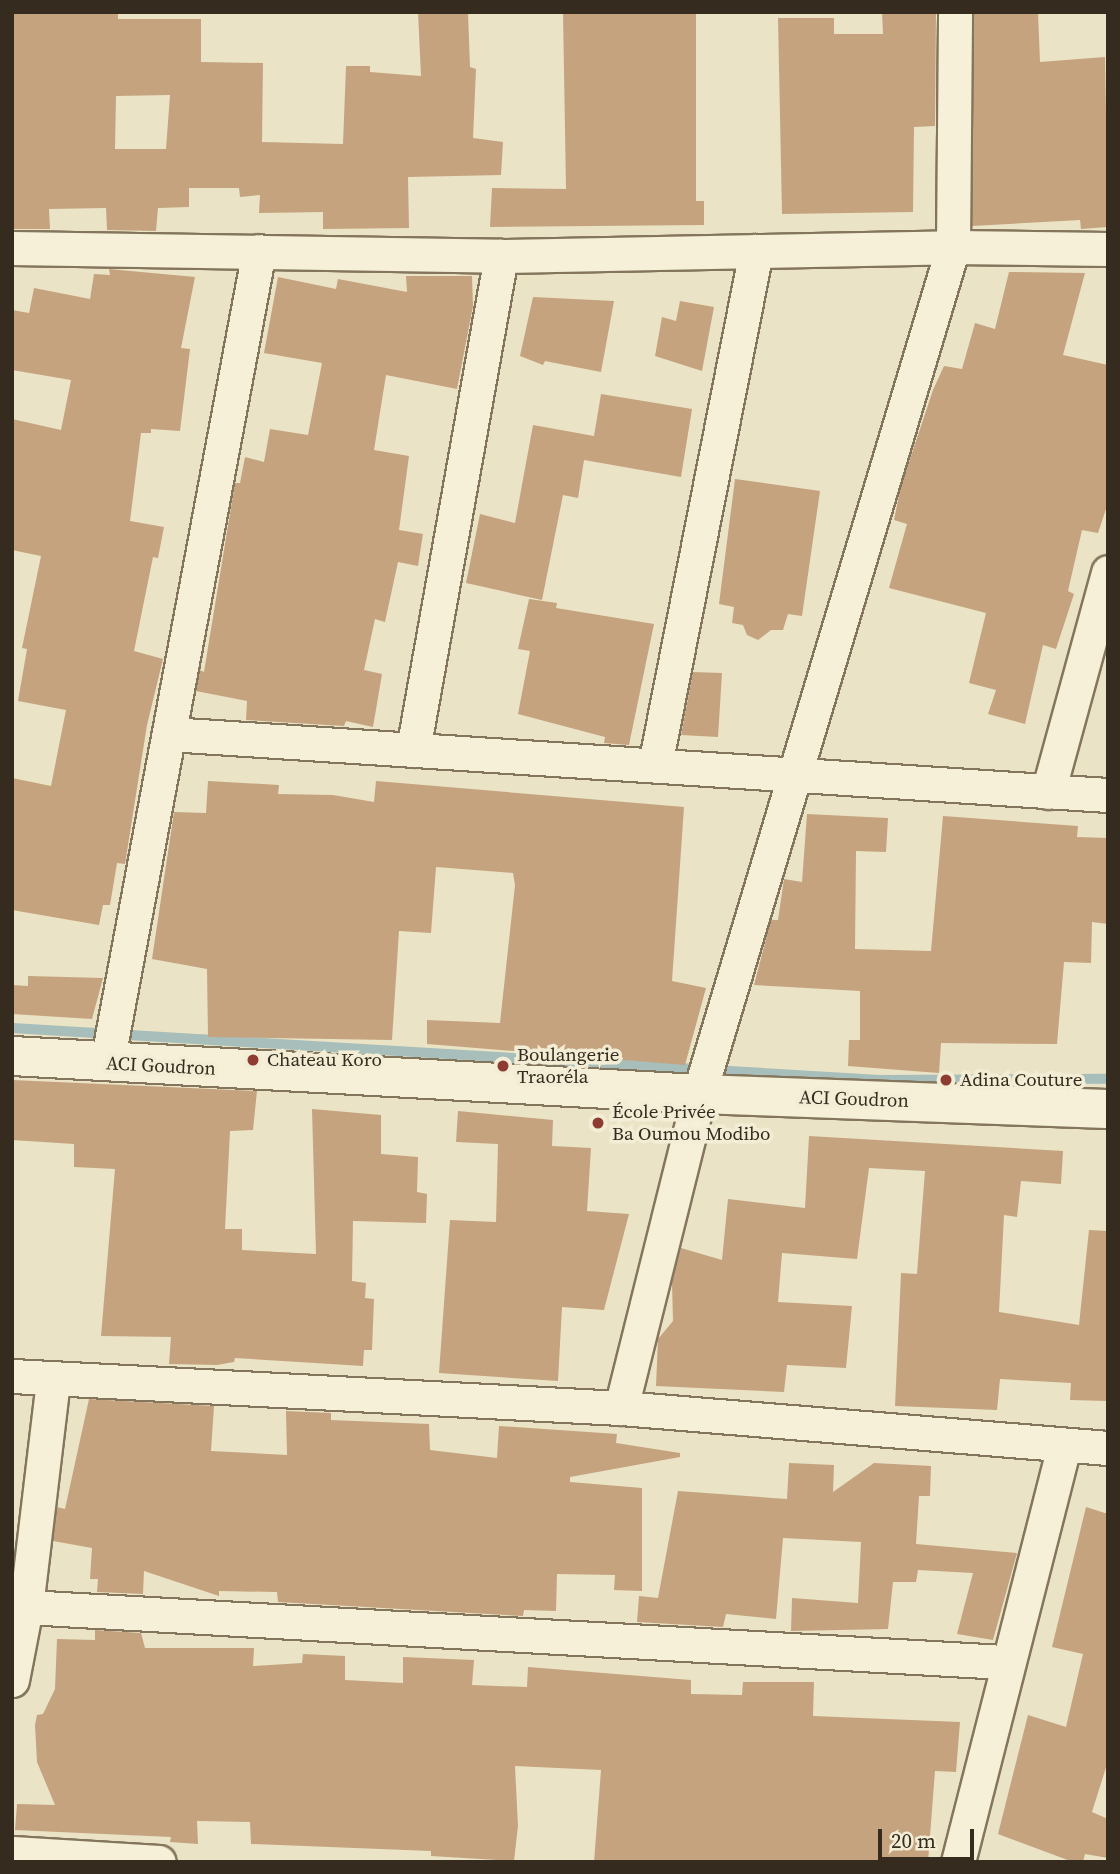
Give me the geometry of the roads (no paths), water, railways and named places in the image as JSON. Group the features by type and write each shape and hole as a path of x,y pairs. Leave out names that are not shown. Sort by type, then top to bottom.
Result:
{"street":[{"path":"621,1408 699,1094 953,247 955,12"},
{"path":"12,247 501,256 953,247 1108,249"},
{"path":"107,1063 259,251"},
{"path":"654,765 755,251"},
{"path":"413,750 501,256"},
{"path":"1048,792 1108,572"},
{"path":"169,734 1108,795"},
{"name":"ACI Goudron","path":"12,1056 699,1094 1108,1109"},
{"path":"12,1376 621,1408 1108,1448"},
{"path":"12,1680 26,1606 53,1380"},
{"path":"958,1862 1005,1662 1064,1446"},
{"path":"26,1606 1005,1662"},
{"path":"12,1853 159,1862"}],"waterway":[{"path":"12,1028 879,1080 1108,1079"}],"place":[{"name":"Chateau Koro","path":"253,1060"},
{"name":"Boulangerie Traoréla","path":"503,1066"},
{"name":"Adina Couture","path":"946,1080"},
{"name":"École Privée Ba Oumou Modibo","path":"598,1123"}]}
